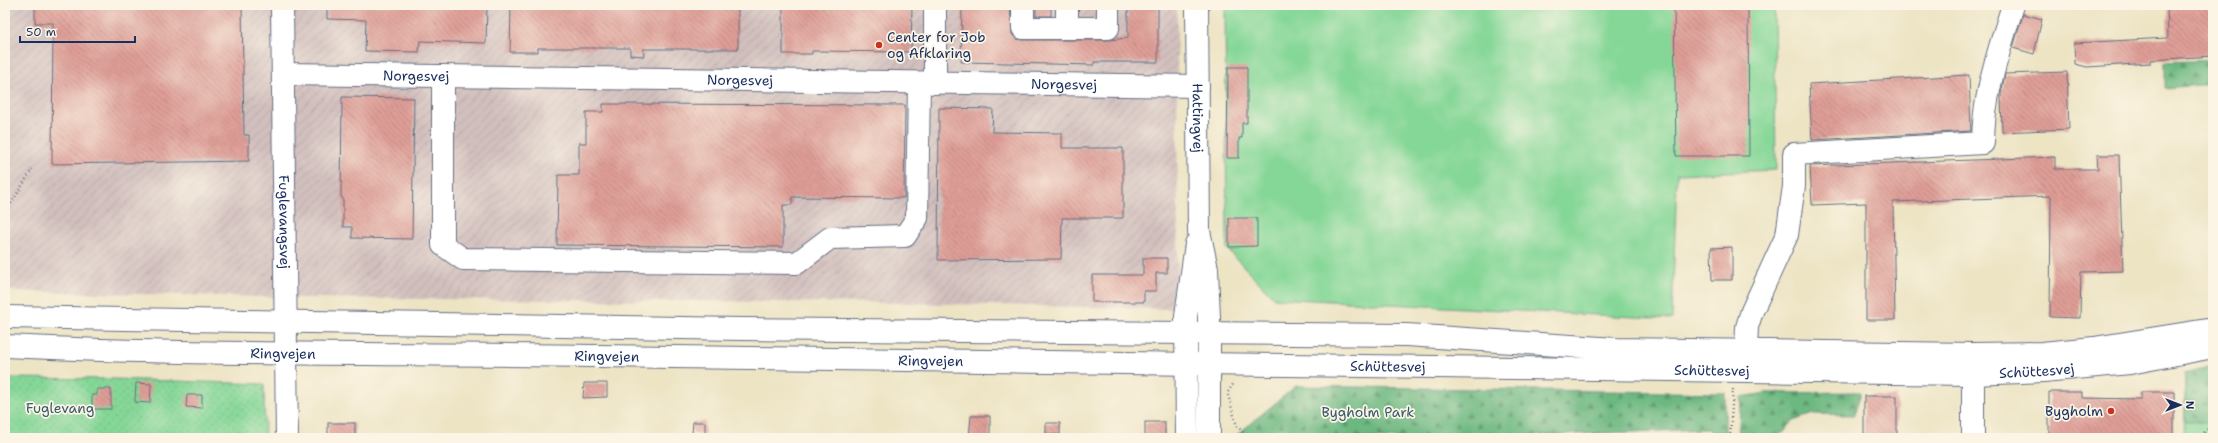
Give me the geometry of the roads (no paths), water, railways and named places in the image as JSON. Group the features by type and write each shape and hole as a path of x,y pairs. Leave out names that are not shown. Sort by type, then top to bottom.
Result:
{"main road":[{"name":"Fuglevangsvej","path":"282,5 287,438"},
{"path":"443,76 443,245 463,259 797,263 830,238 905,236 917,218 934,5"},
{"path":"1023,5 1023,28 1108,28 1108,5"},
{"path":"1067,5 1067,28"},
{"name":"Hattingvej","path":"1197,5 1199,231 1206,269 1210,333 1209,438"},
{"name":"Schüttesvej","path":"1746,351 1747,327 1752,311 1787,235 1794,186 1794,154 1983,143 1983,117 1990,81 2013,5"},
{"name":"Norgesvej","path":"283,74 1198,86"},
{"name":"Hattingvej","path":"1187,438 1185,364 1186,316 1193,260 1199,231"},
{"name":"Ringvejen","path":"5,317 741,329 1186,333"},
{"name":"Schüttesvej","path":"1186,333 1407,335 1609,349 2042,353 2136,342 2213,329"},
{"name":"Ringvejen","path":"5,346 285,354 464,354 1210,364"},
{"name":"Schüttesvej","path":"1210,364 1973,374 2043,371 2130,363 2213,347"},
{"path":"1973,374 1973,438"}],"place":[{"name":"Center for Job og Afklaring","path":"879,45"},
{"name":"Bygholm","path":"2111,411"}],"park label":[{"name":"Fuglevang","path":"60,408"},
{"name":"Bygholm Park","path":"1368,412"}]}
